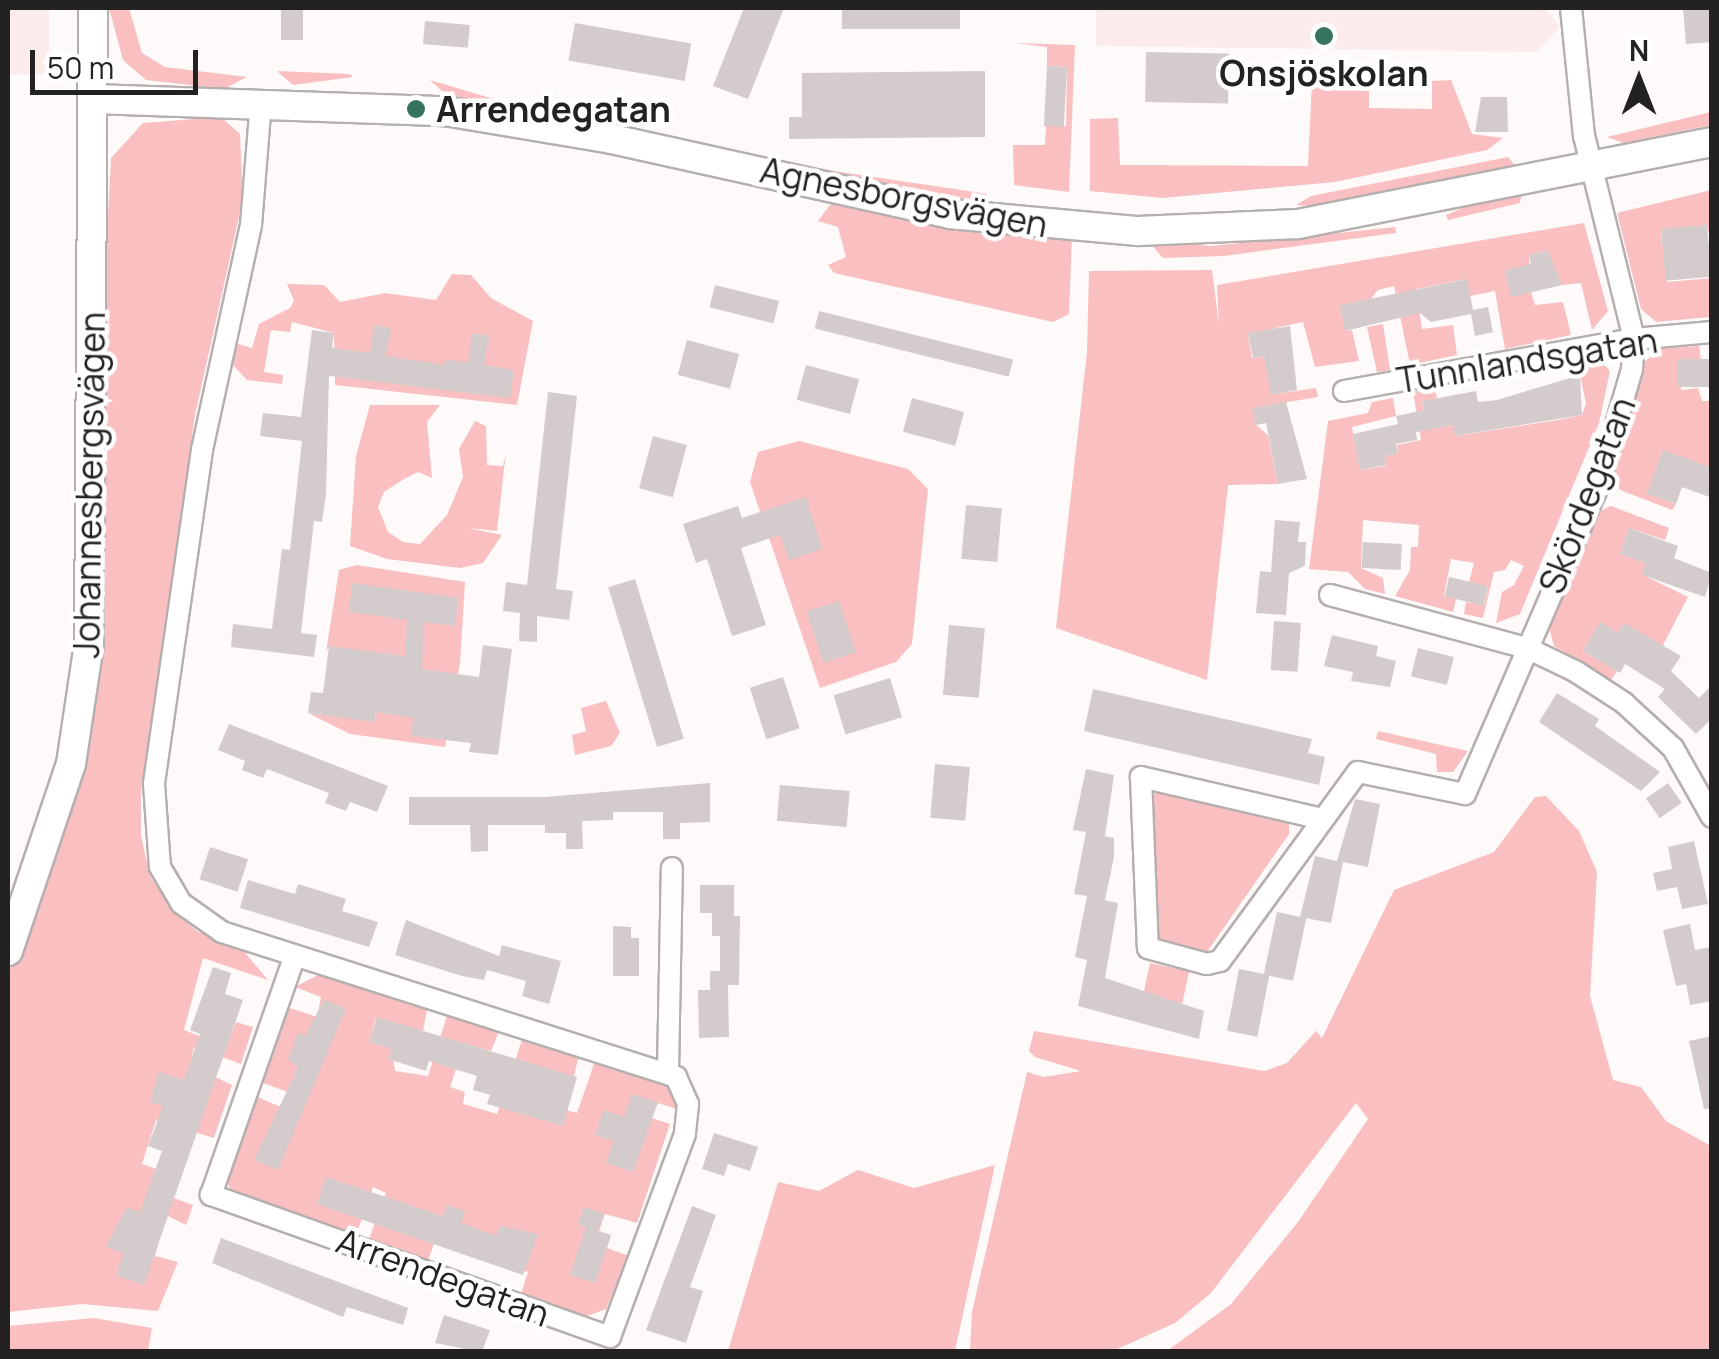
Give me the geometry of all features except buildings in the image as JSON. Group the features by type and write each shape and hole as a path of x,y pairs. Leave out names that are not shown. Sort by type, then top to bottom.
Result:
{"street":[{"name":"Johannesbergsvägen","path":"8,951 71,764 87,663 94,8"},
{"name":"Skördegatan","path":"1318,818 1358,772 1465,794 1610,452 1628,395 1634,339 1592,166 1569,10"},
{"name":"Agnesborgsvägen","path":"94,99 261,101 476,116 950,214 1082,228 1199,232 1298,224 1712,142"},
{"path":"261,101 251,225 202,450 152,820 160,867 181,903 222,932 294,958 668,1070 672,868"},
{"name":"Tunnlandsgatan","path":"1344,391 1634,339 1712,332"},
{"path":"1330,595 1526,648 1596,684 1652,726 1687,768 1712,817"},
{"path":"1141,777 1318,818 1220,961 1207,964 1148,948 1141,777"},
{"name":"Arrendegatan","path":"294,958 212,1195 610,1336 689,1118 684,1089 668,1070"}],"shaded area":[{"path":"8,8 49,8 49,74 8,74"},
{"path":"109,8 129,8 142,53 165,67 247,77 224,89 146,80 123,60"},
{"name":"Onsjöskolan","path":"1096,8 1545,8 1560,27 1536,52 1096,46"},
{"path":"1016,43 1075,45 1069,192 1014,185 1013,145 1045,145 1046,126 1066,126 1067,67 1047,66 1047,47"},
{"path":"277,71 350,74 353,77 293,85"},
{"path":"430,80 507,103 834,171 988,194 970,204 898,190 445,94"},
{"path":"1369,80 1369,108 1432,109 1432,81 1451,80 1472,134 1503,138 1487,150 1335,182 1163,198 1090,191 1090,119 1118,118 1120,165 1308,166 1312,81"},
{"path":"1711,112 1711,125 1624,143 1607,137"},
{"path":"221,117 240,134 243,199 195,415 141,792 141,835 150,876 171,909 198,932 242,949 268,980 203,958 184,1030 226,1046 236,1022 253,1027 241,1064 194,1047 190,1065 232,1085 214,1138 156,1120 142,1164 156,1169 171,1197 193,1205 186,1225 166,1215 155,1256 178,1262 158,1311 82,1304 8,1312 8,975 80,768 111,158 143,123"},
{"path":"1508,157 1517,168 1329,207 1296,205 1311,196"},
{"path":"1711,190 1711,238 1706,225 1661,231 1667,282 1711,278 1711,317 1656,322 1641,309 1617,213"},
{"path":"1522,192 1520,203 1448,220 1446,215 1491,196"},
{"path":"843,204 987,235 1072,236 1069,314 1053,322 834,273 828,265 846,257 838,227 818,221 830,205"},
{"path":"1584,223 1608,311 1592,330 1581,283 1562,285 1547,251 1529,255 1531,292 1535,305 1563,302 1571,335 1505,349 1495,291 1470,296 1466,279 1416,289 1422,329 1453,325 1457,355 1410,365 1394,286 1378,290 1345,331 1352,330 1359,361 1315,367 1303,322 1248,334 1252,358 1264,356 1275,394 1316,388 1318,397 1253,408 1256,425 1268,435 1278,484 1228,485 1207,680 1056,628 1087,352 1089,271 1212,270 1219,325 1217,285"},
{"path":"1395,227 1396,233 1224,256 1163,258 1148,241 1211,246"},
{"path":"452,274 471,275 491,298 533,321 517,405 335,385 334,333 292,322 290,332 271,330 264,372 283,375 282,384 247,380 228,360 235,343 252,348 259,324 290,308 294,301 287,284 324,285 340,302 385,293 436,300"},
{"path":"1383,324 1390,370 1377,372 1367,327"},
{"path":"1699,346 1701,360 1678,363 1681,390 1698,388 1702,401 1711,401 1711,468 1663,451 1648,494 1676,504 1672,510 1620,490 1613,474 1641,366 1657,349"},
{"path":"1599,359 1610,371 1599,423 1520,614 1496,623 1502,592 1514,585 1524,566 1511,560 1505,570 1494,572 1483,618 1464,614 1466,602 1484,605 1488,587 1469,582 1474,563 1451,559 1444,596 1456,599 1453,612 1395,596 1410,570 1411,547 1418,547 1419,525 1363,520 1361,568 1383,578 1385,594 1365,589 1348,572 1309,569 1328,421 1368,413 1372,402 1393,398 1396,416 1352,427 1360,470 1386,466 1385,456 1398,454 1397,445 1421,440 1413,391 1435,388 1437,398 1422,402 1428,429 1453,425 1456,436 1558,420 1582,415 1586,403 1577,362"},
{"path":"370,405 440,405 427,422 432,478 418,472 404,479 384,492 378,507 388,532 403,542 420,544 447,515 463,477 459,449 475,421 486,426 487,465 503,466 506,452 497,531 468,528 502,535 483,563 460,568 387,559 350,546 356,456"},
{"path":"799,441 908,469 928,489 912,644 896,662 820,688 750,482 758,452"},
{"path":"1611,506 1669,528 1665,540 1629,528 1620,554 1646,563 1643,575 1688,597 1662,647 1624,623 1618,633 1600,623 1583,651 1617,671 1611,680 1554,646 1548,624 1593,514"},
{"path":"357,565 465,582 460,663 445,747 350,734 308,713 375,721 378,701 329,646 326,652 339,570"},
{"path":"606,701 620,733 611,746 575,755 572,735 586,731 581,708"},
{"path":"1378,731 1468,751 1453,772 1437,772 1436,754 1376,739"},
{"path":"1158,791 1289,823 1289,834 1207,952 1156,941 1151,797"},
{"path":"1546,796 1579,831 1597,872 1590,996 1613,1080 1641,1087 1666,1121 1711,1146 1711,1351 1167,1351 1231,1304 1298,1222 1368,1119 1356,1103 1211,1293 1175,1323 1113,1351 970,1351 972,1312 1027,1072 1044,1077 1081,1071 1035,1057 1029,1051 1034,1031 1264,1071 1287,1063 1316,1031 1322,1038 1394,890 1494,852 1535,797"},
{"path":"1150,963 1189,971 1182,1004 1143,995"},
{"path":"318,975 427,1010 423,1031 376,1018 369,1042 392,1049 395,1071 428,1076 447,1016 499,1031 491,1051 452,1040 456,1069 450,1087 465,1092 463,1104 497,1114 523,1037 579,1055 566,1110 577,1113 595,1061 668,1082 676,1109 658,1103 652,1118 670,1124 637,1223 605,1214 599,1231 611,1235 607,1248 629,1256 606,1309 587,1316 521,1294 528,1272 464,1254 440,1226 428,1261 369,1239 386,1193 373,1187 357,1233 233,1194 224,1175 255,1096 281,1107 288,1092 260,1082 287,1007 317,1017 321,997 295,987"},
{"path":"995,1165 955,1351 728,1351 778,1182 819,1191 858,1170 914,1188"},
{"path":"94,1318 152,1328 148,1351 8,1351 8,1326"}],"place":[{"name":"Onsjöskolan","path":"1324,36"},
{"name":"Arrendegatan","path":"416,109"}]}
